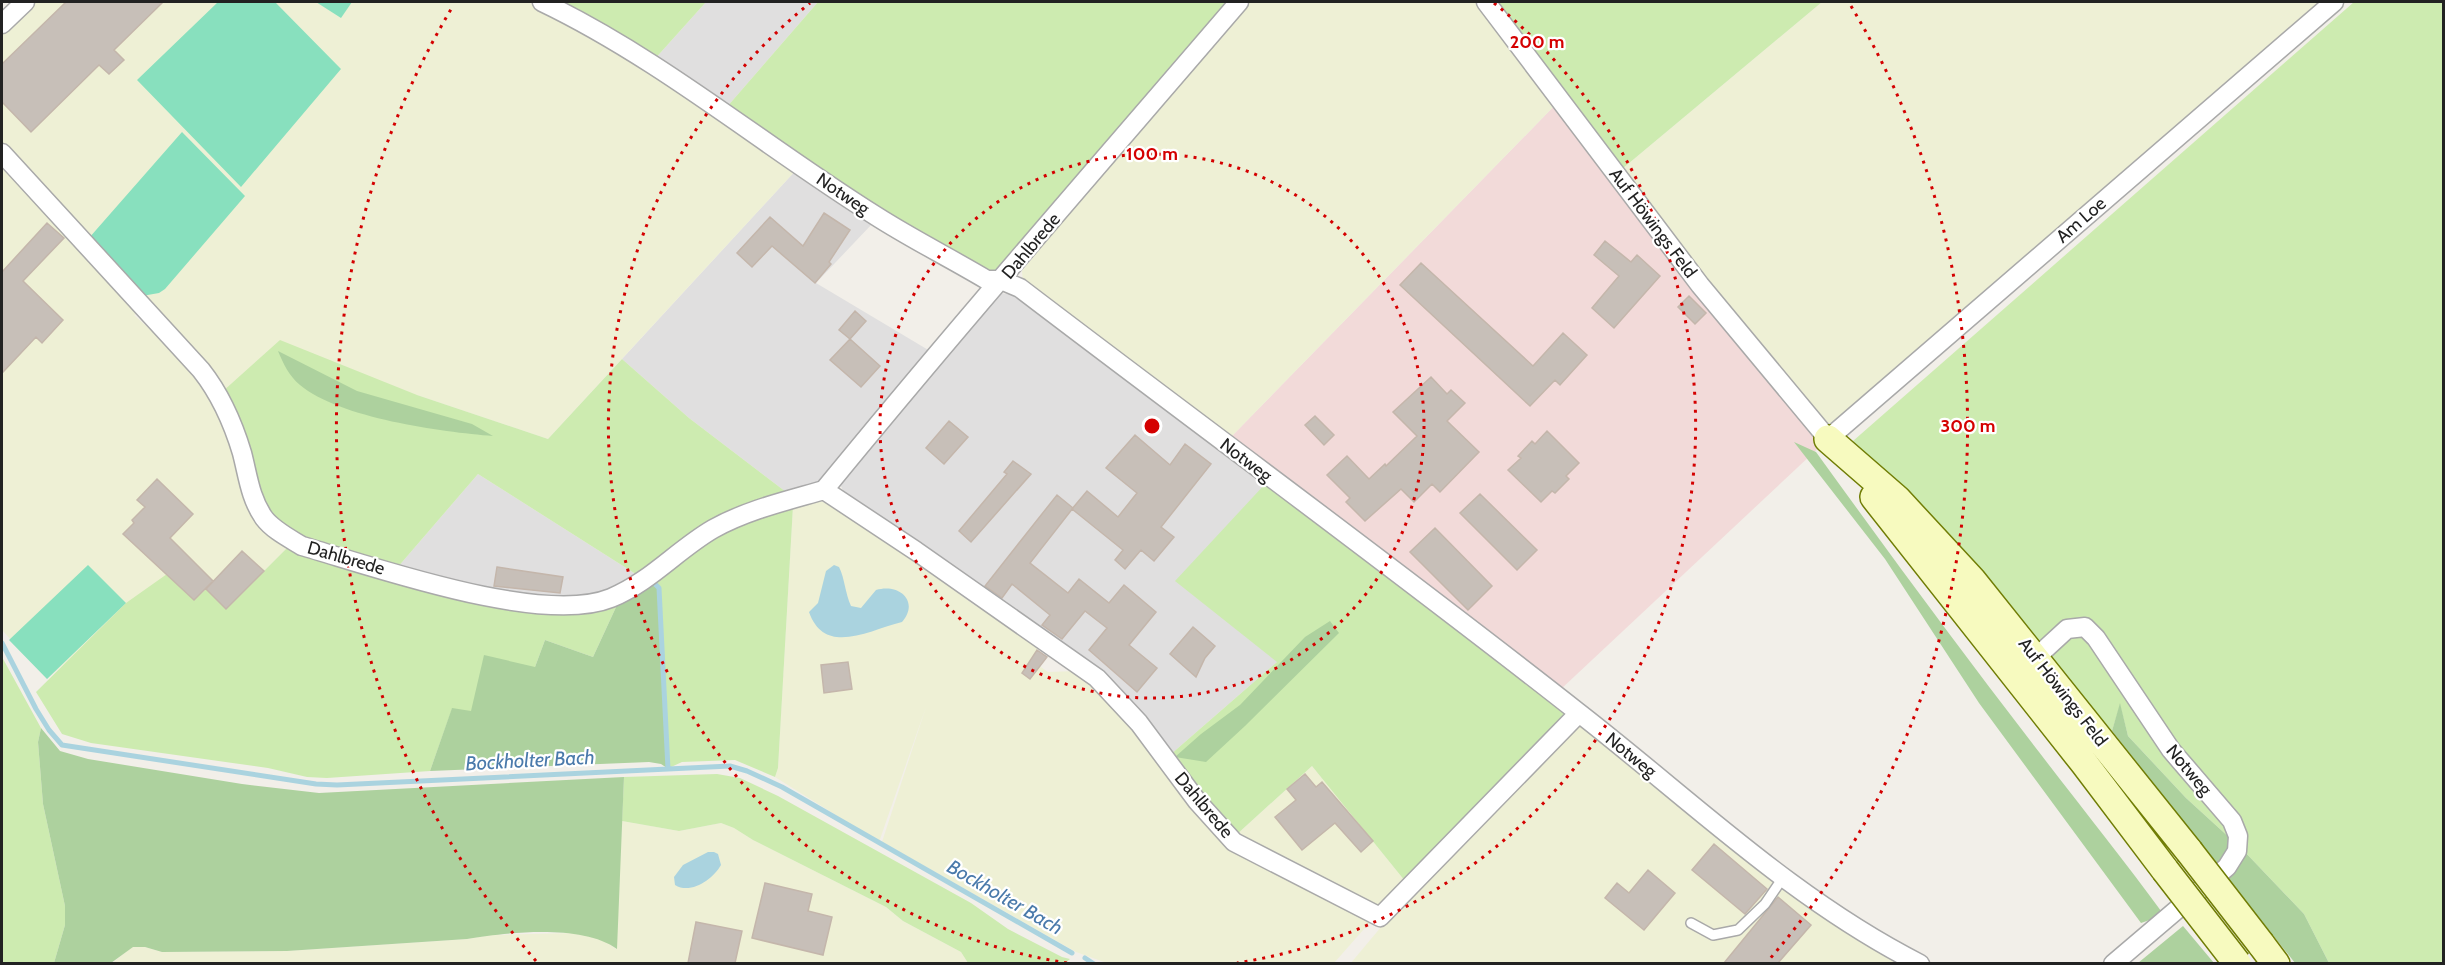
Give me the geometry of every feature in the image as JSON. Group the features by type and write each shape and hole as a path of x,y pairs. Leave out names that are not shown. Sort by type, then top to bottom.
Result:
{"main road":[{"name":"Auf Höwings Feld","path":"1828,439 1898,499 1972,580 2189,851 2268,954"},
{"name":"Auf Höwings Feld","path":"1828,439 2237,963"}],"street":[{"path":"2,24 26,2"},
{"name":"Notweg","path":"542,2 572,16 644,60 876,216 987,280 1001,280 1020,288 1580,713 1782,879 1857,929 1920,963"},
{"name":"Dahlbrede","path":"2,153 201,370 217,391 241,452 256,503 266,520 284,536 302,546 480,595 552,606 570,606 609,599 635,587 711,530 736,518 824,490 935,354 1239,2"},
{"name":"Auf Höwings Feld","path":"1486,2 1700,285 1828,439"},
{"name":"Am Loe","path":"1828,439 2334,2"},
{"name":"Dahlbrede","path":"824,490 916,551 1096,678 1139,723 1197,801 1234,842 1380,917 1580,713"},
{"name":"Notweg","path":"2015,676 2067,629 2085,627 2096,638 2171,750 2232,821 2238,836 2237,850 2227,867 2113,963"}],"lane":[{"path":"1691,923 1713,935 1738,930 1765,904 1782,879"}],"shaded area":[{"path":"706,2 818,2 726,108 653,61"},
{"path":"1560,100 1828,439 1560,690 1231,437"},
{"path":"797,169 872,224 816,283 935,354 819,487 790,495 689,418 622,359"},
{"path":"1001,293 1025,297 1266,483 1277,662 1170,755 1143,719 844,493 841,486 844,473 993,297"},
{"path":"478,474 642,578 609,593 570,601 496,594 397,568"}],"green space":[{"path":"33,2 528,2 665,79 797,169 548,439 417,395 222,392 151,308 134,315 184,360 209,387 290,545 226,609 194,600 166,575 47,679 2,630 2,32"},
{"path":"218,2 275,2 341,69 241,187 137,80"},
{"path":"316,2 352,2 341,18"},
{"path":"553,2 706,2 653,61"},
{"path":"818,2 1238,2 1001,276 986,276 726,108"},
{"path":"1243,2 1486,2 1560,100 1231,437 1023,282 1022,271"},
{"path":"1486,2 1822,2 1616,174"},
{"path":"1822,2 2334,2 1828,439 1616,174"},
{"path":"2354,2 2443,2 2443,963 2329,963 2304,914 2243,850 2186,798 2128,736 2120,705 2112,731 2018,619 1853,441"},
{"path":"182,132 245,196 165,289 159,293 142,296 89,238"},
{"path":"280,340 417,395 548,439 622,359 689,418 790,495 642,578 478,474 397,568 315,547 269,514 222,392"},
{"path":"278,351 357,391 472,424 493,436 420,427 365,415 339,406 317,397 300,385 284,365"},
{"path":"1794,442 1816,452 1954,641 2164,915 2141,923 1979,703 1885,559"},
{"path":"1266,483 1564,709 1566,714 1405,881 1312,766 1235,836 1170,755 1277,662 1175,581"},
{"path":"820,501 841,508 973,604 1040,645 1031,660 1048,672 1077,671 1097,687 1166,768 1214,834 1240,854 1372,920 1334,963 1107,963 1076,952 882,842 926,707 879,842 775,777 778,768 793,506"},
{"path":"793,506 778,768 775,777 735,760 682,762 669,768 660,588 655,582 654,584 649,582 731,528"},
{"path":"290,545 552,612 617,605 593,657 545,640 535,667 471,712 452,709 430,771 327,778 307,777 268,768 91,743 62,734 36,692 126,603 167,574 194,600 206,589 226,609"},
{"path":"88,565 126,603 47,679 9,640"},
{"path":"649,582 658,587 667,768 661,764 649,762 430,771 452,708 471,711 484,655 535,667 545,640 593,657 617,605"},
{"path":"1330,621 1339,633 1206,762 1175,757 1240,705 1305,637"},
{"path":"2,657 41,728 38,742 43,804 65,906 65,925 54,963 2,963"},
{"path":"2120,703 2128,736 2186,798 2243,850 2304,914 2329,963 2295,963 2112,731"},
{"path":"1583,725 1906,964 1350,964 1408,895 1574,727"},
{"path":"41,728 60,751 88,759 242,784 319,793 624,777 617,949 585,936 524,932 467,939 287,951 162,952 145,947 133,947 111,963 54,963 65,925 65,906 43,804 38,742"},
{"path":"1312,766 1405,881 1377,907 1235,836"},
{"path":"717,774 740,778 778,796 971,903 1008,929 1070,959 1064,964 968,963 961,952 903,921 886,907 753,840 734,828 721,823 679,831 622,821 624,777"},
{"path":"622,821 679,831 721,823 734,828 753,840 886,907 903,921 961,952 968,963 111,964 132,947 145,947 162,952 287,951 467,939 491,935 575,933 604,940 616,949"},
{"path":"2183,926 2214,963 2138,963"}],"water":[{"path":"834,565 839,567 851,606 861,608 876,590 892,589 904,595 909,607 902,622 849,637 826,634 816,626 809,612 818,603 826,571"},
{"path":"708,852 718,854 721,865 713,875 694,887 681,888 675,885 674,877 683,865"}],"building":[{"path":"66,2 163,2 114,50 124,60 109,74 99,65 31,132 2,102 2,64"},
{"path":"824,213 850,230 829,262 831,264 815,283 772,246 752,267 737,253 770,217 803,246"},
{"path":"47,223 64,238 23,281 63,320 42,343 36,337 2,373 2,272"},
{"path":"1605,241 1631,262 1637,255 1660,276 1614,328 1592,308 1619,276 1594,255"},
{"path":"1421,263 1533,366 1563,333 1587,355 1560,385 1555,380 1530,406 1400,285"},
{"path":"1689,296 1706,313 1695,324 1678,307"},
{"path":"855,311 866,321 850,339 839,330"},
{"path":"850,339 880,366 861,387 830,360"},
{"path":"1431,377 1447,394 1451,390 1465,403 1447,421 1479,452 1440,492 1432,484 1414,502 1401,489 1365,521 1346,502 1350,498 1327,475 1347,456 1369,479 1385,464 1386,466 1417,436 1393,412"},
{"path":"1315,416 1334,435 1324,445 1305,425"},
{"path":"949,421 968,437 944,464 926,448"},
{"path":"1547,431 1579,463 1566,476 1569,479 1555,493 1552,491 1541,502 1508,470 1521,458 1518,456 1532,441 1535,444"},
{"path":"1135,435 1170,465 1185,444 1211,464 1161,527 1174,537 1154,561 1141,550 1125,569 1115,560 1123,550 1072,509 1087,491 1118,517 1137,493 1106,468"},
{"path":"1013,461 1031,474 971,542 959,531 1007,474 1004,472"},
{"path":"157,479 193,514 170,538 213,581 194,600 123,534 134,523 132,520 145,507 137,500"},
{"path":"1480,494 1537,550 1517,570 1460,513"},
{"path":"1057,495 1073,508 1030,563 1068,593 1079,579 1109,603 1124,585 1156,612 1129,645 1157,668 1137,692 1089,650 1107,628 1085,611 1062,639 1042,625 1050,615 1012,584 1002,598 985,586"},
{"path":"1435,528 1492,586 1468,610 1410,552"},
{"path":"242,551 264,571 226,609 206,589"},
{"path":"497,567 563,577 560,593 494,586"},
{"path":"1193,627 1215,646 1205,658 1196,677 1170,654"},
{"path":"1037,650 1047,657 1030,679 1022,673"},
{"path":"848,662 852,689 824,693 821,665"},
{"path":"1305,774 1316,787 1322,782 1373,841 1361,852 1335,823 1302,850 1275,817 1296,800 1287,789"},
{"path":"1714,844 1767,889 1745,914 1692,870"},
{"path":"1648,870 1675,893 1644,930 1605,898 1617,883 1629,893"},
{"path":"765,883 812,894 808,911 832,917 823,955 752,938"},
{"path":"1778,897 1811,925 1778,963 1724,963"},
{"path":"696,922 742,931 735,963 688,963"}],"waterway":[{"path":"655,584 659,588 668,769"},
{"name":"Bockholter Bach","path":"2,643 36,709 62,745 316,784 337,785 730,766 782,787 1072,953"},
{"name":"Bockholter Bach","path":"1085,958 1094,964"}]}
